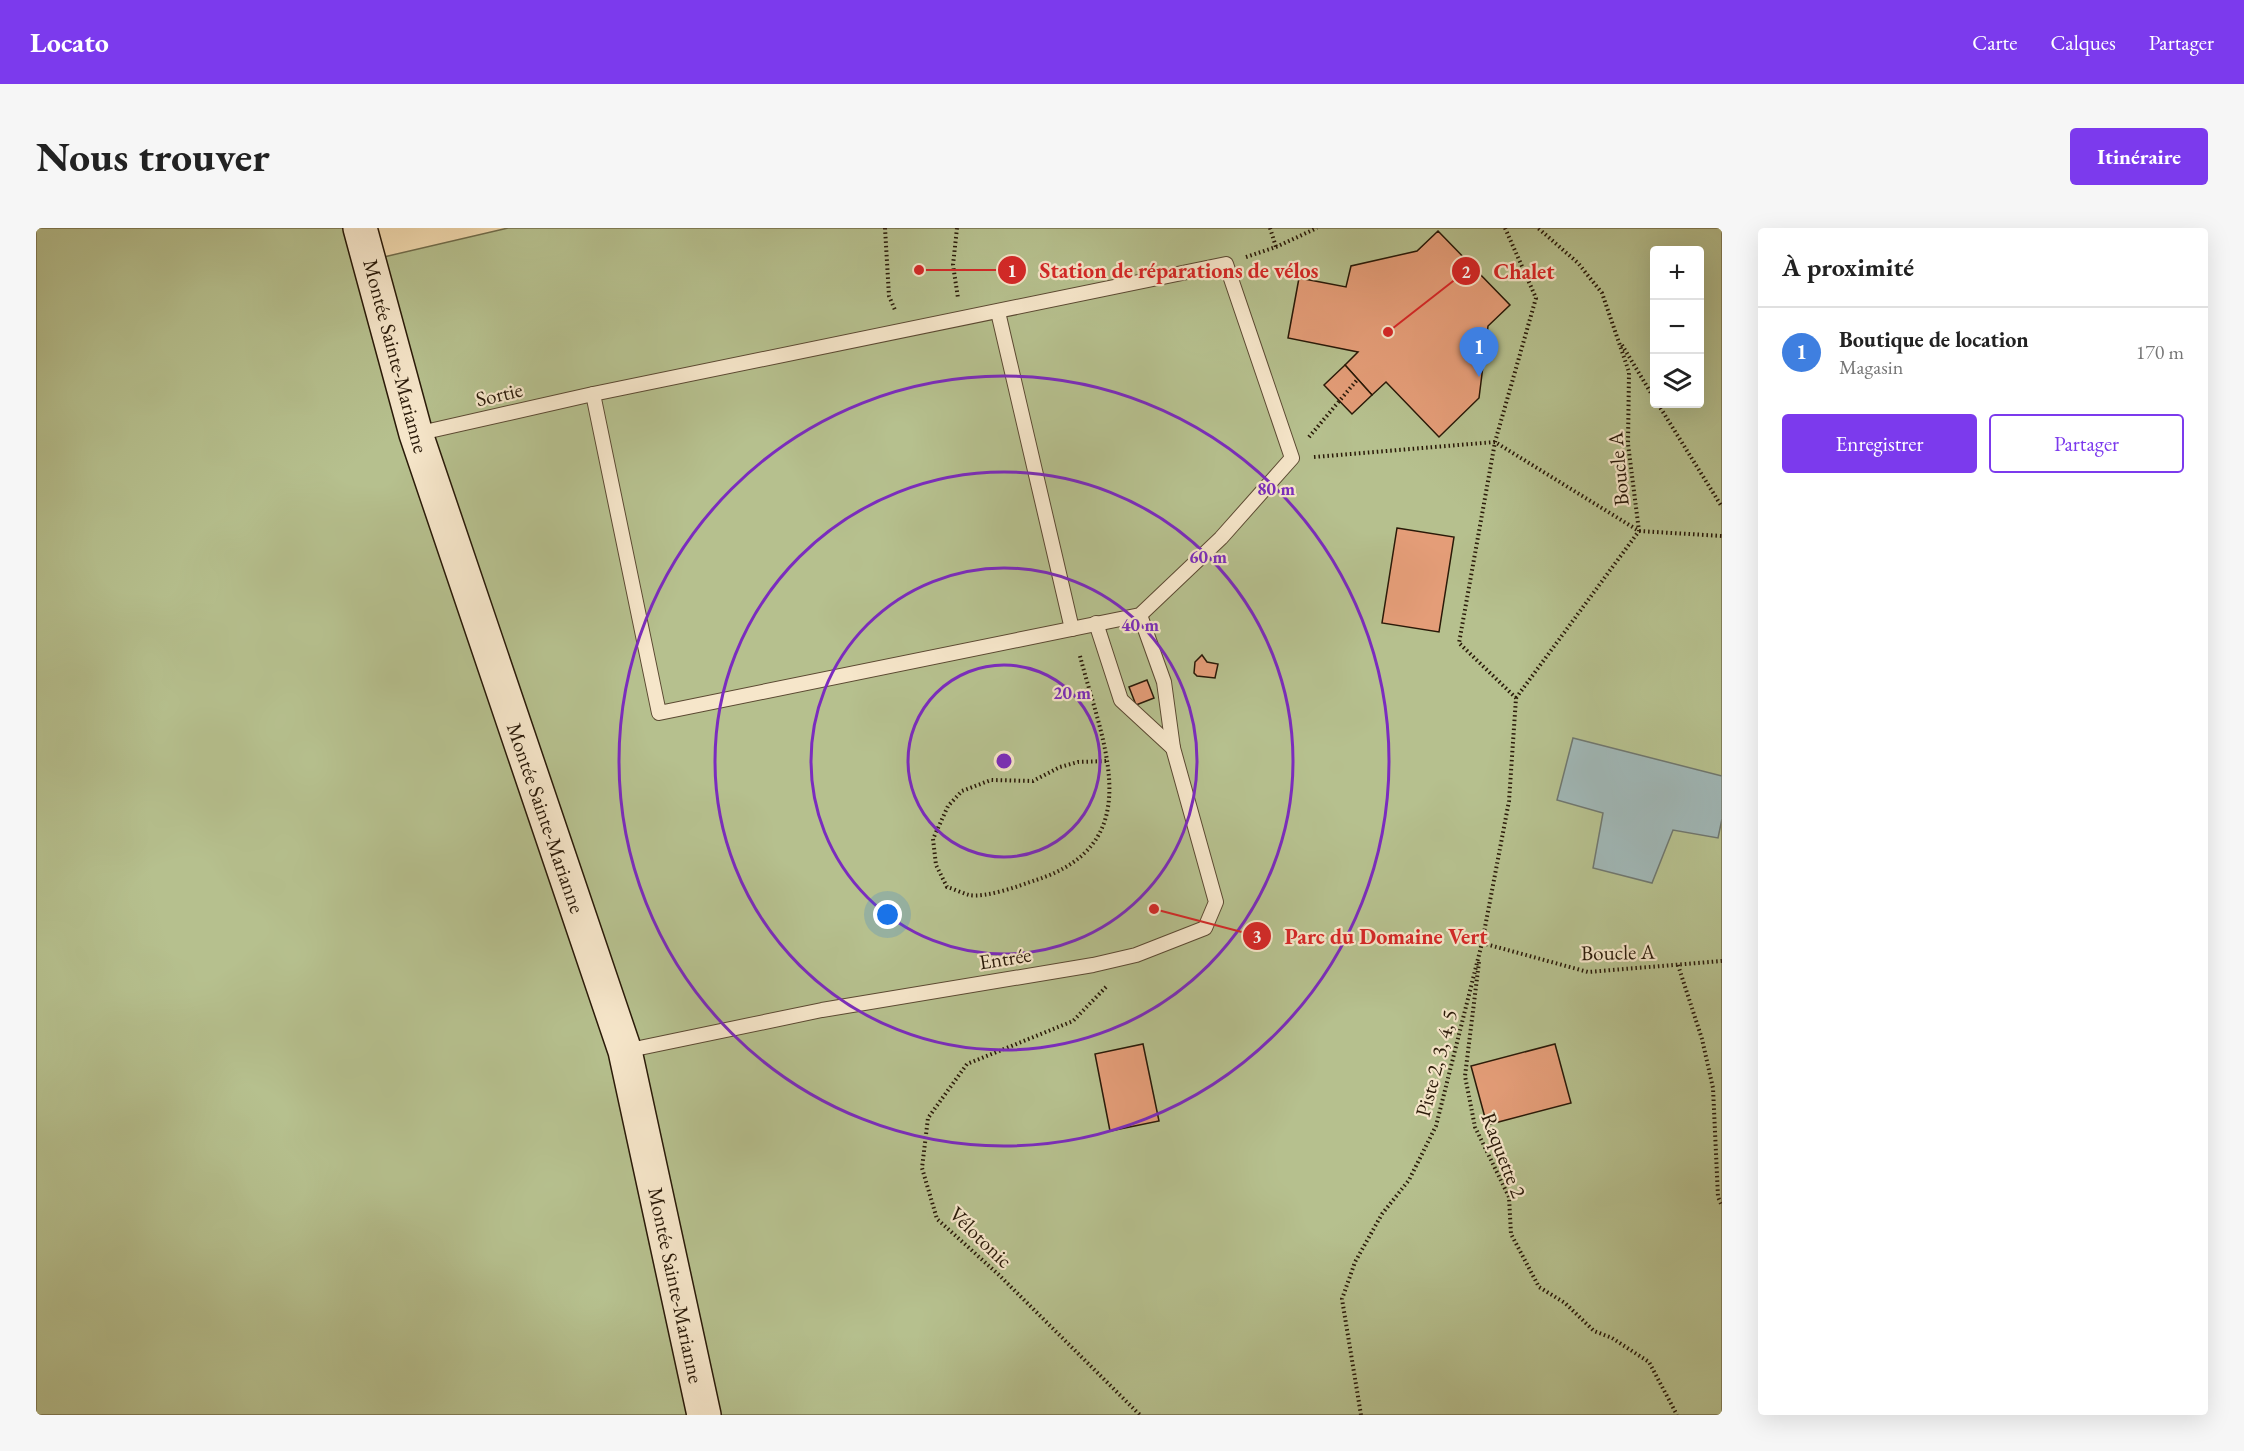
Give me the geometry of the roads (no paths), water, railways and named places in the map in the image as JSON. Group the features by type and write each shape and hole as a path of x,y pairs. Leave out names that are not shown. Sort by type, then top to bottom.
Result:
{"street":[{"name":"Montée Sainte-Marianne","path":"360,228 416,434 625,1051 704,1415"}],"lane":[{"name":"Sortie","path":"416,434 593,394 1226,264 1292,459 1221,537 1140,615"},
{"path":"998,312 1072,629"},
{"path":"593,394 659,713 1140,615"},
{"name":"Entrée","path":"625,1051 822,1010 1081,967 1136,955 1205,928 1216,902 1173,748 1164,682 1140,615"},
{"path":"1096,623 1121,700 1173,748"}],"water":[{"path":"1573,738 1722,776 1722,819 1718,838 1673,830 1652,883 1593,868 1603,813 1557,800"}],"place":[{"name":"Station de réparations de vélos","path":"919,270"},
{"name":"Chalet","path":"1388,332"},
{"name":"Boutique de location","path":"1479,377"},
{"name":"Parc du Domaine Vert","path":"1154,909"}]}
